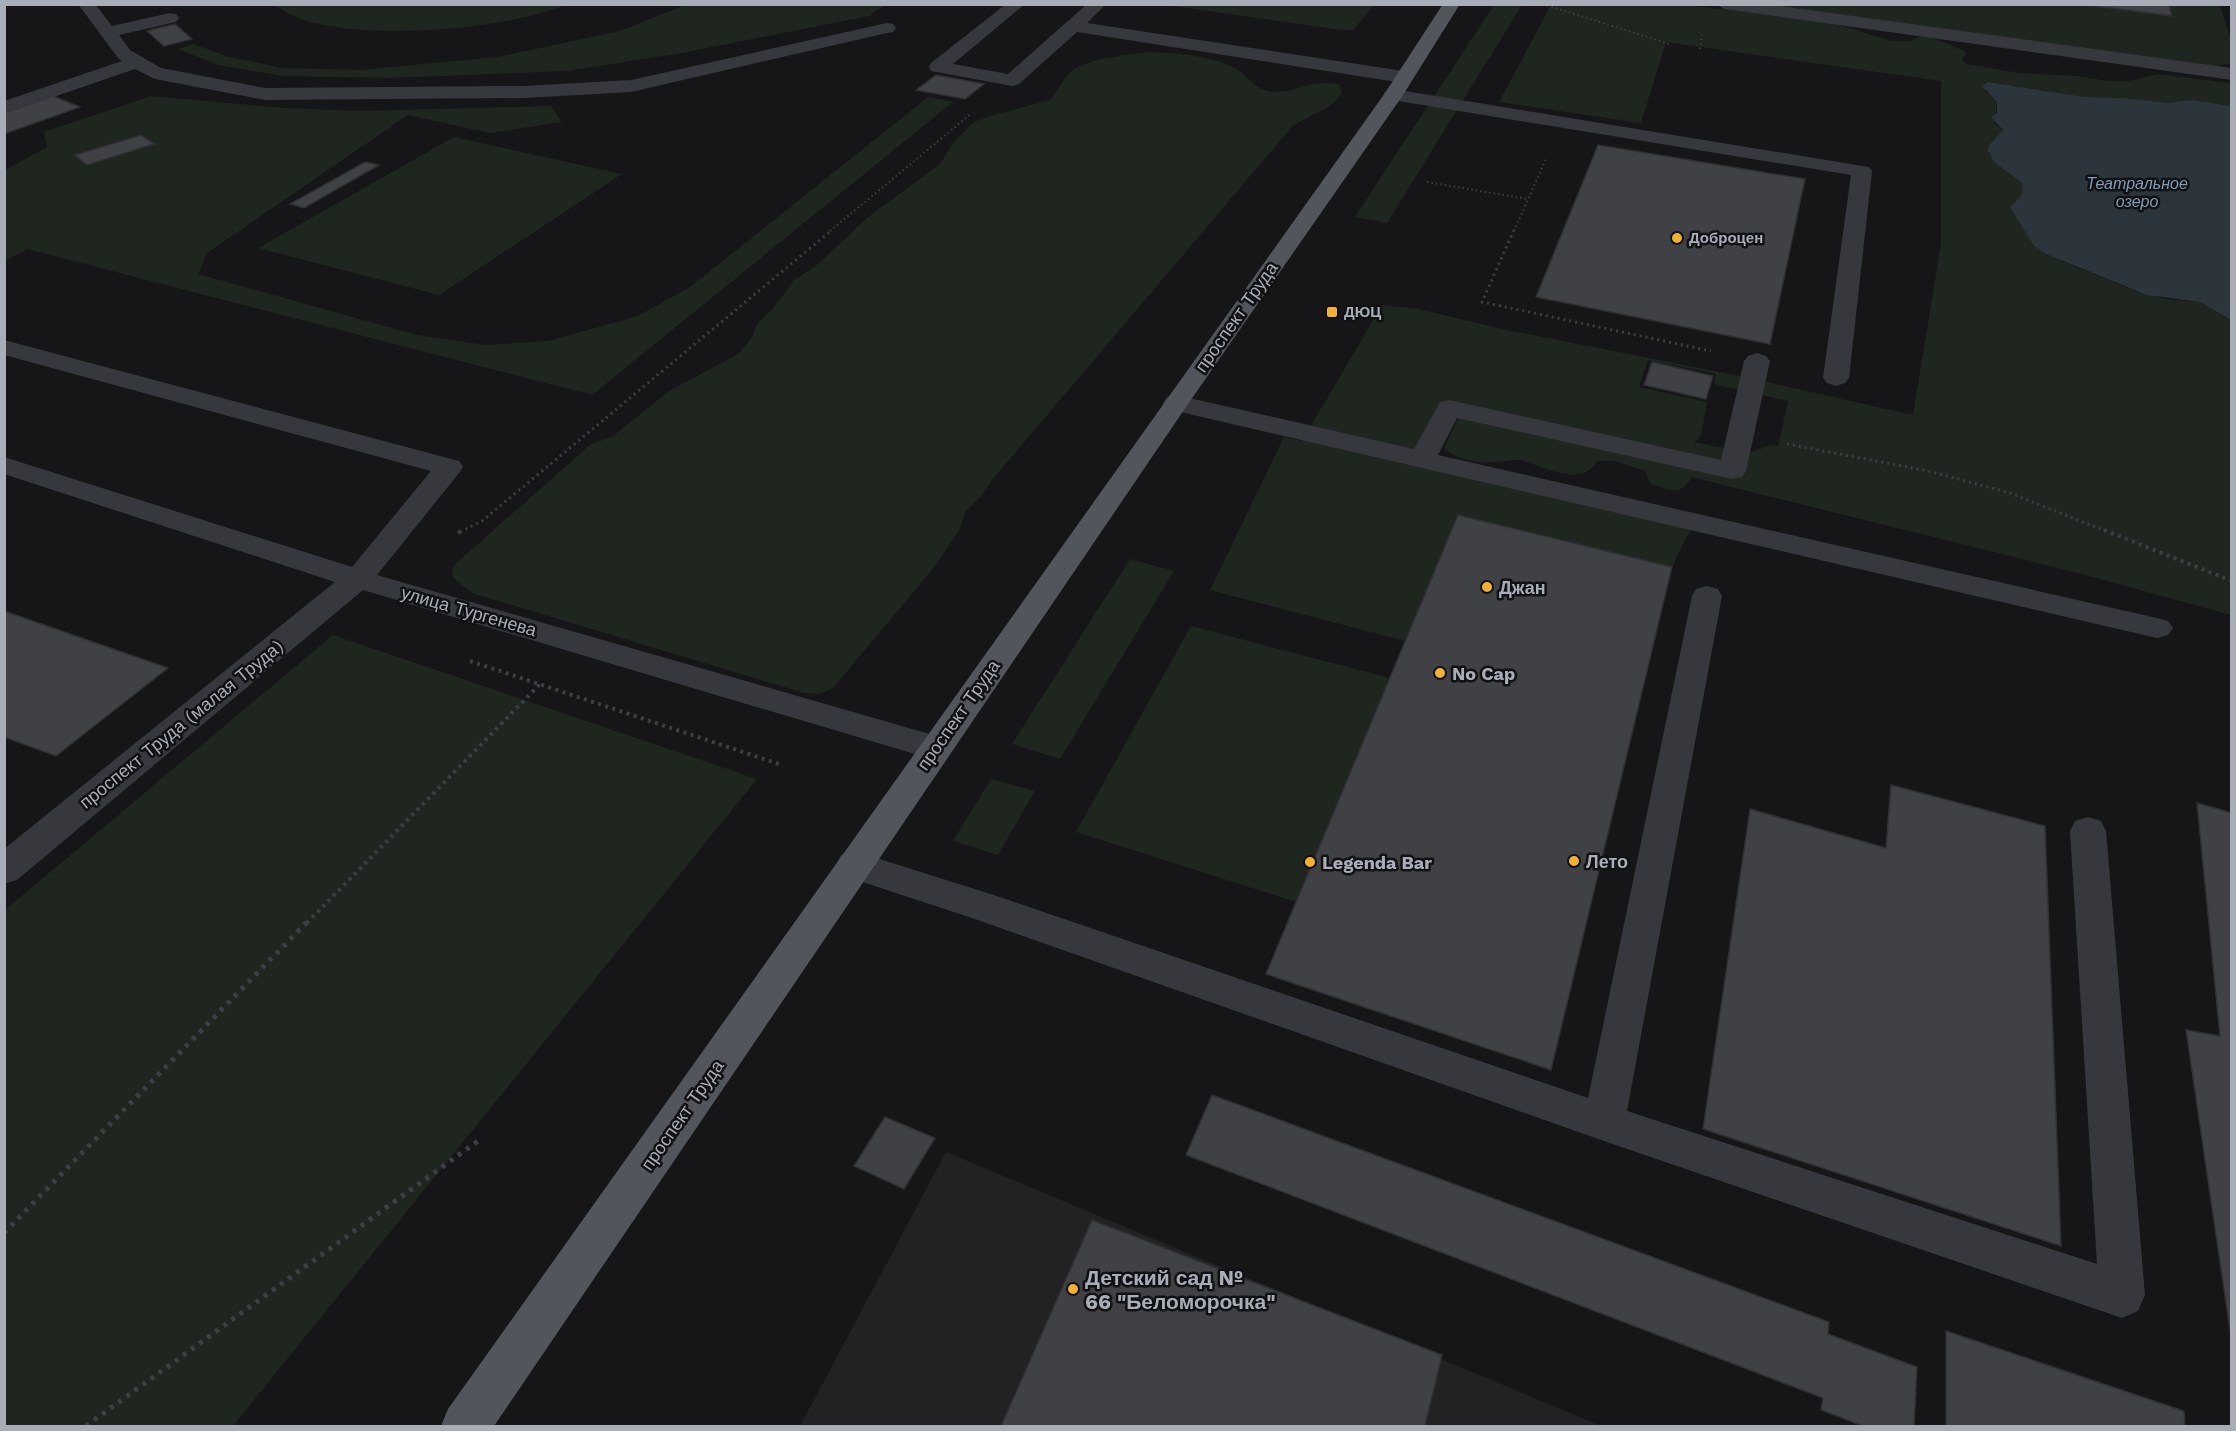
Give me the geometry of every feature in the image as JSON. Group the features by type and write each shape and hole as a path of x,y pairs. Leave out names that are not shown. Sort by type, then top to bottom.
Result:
{"main road":[{"name":"проспект Труда","path":"465,1426 1398,86 1452,4"}],"street":[{"path":"86,4 124,54 155,73 265,94 525,92 631,86 887,28"},
{"path":"1017,4 938,66 1012,80 1098,4"},
{"path":"1724,4 2232,74"},
{"path":"108,32 170,18"},
{"path":"1075,26 1398,86 1562,123 1862,171 1836,378"},
{"path":"4,108 137,62"},
{"name":"проспект Труда (малая Труда)","path":"4,347 449,467 358,579 4,870"},
{"path":"1422,460 1449,408 1732,471 1757,361"},
{"path":"1176,403 2157,628"},
{"name":"улица Тургенева","path":"4,465 358,579 935,748"},
{"path":"1604,1122 1707,596"},
{"path":"854,865 987,908 1604,1122 2122,1295 2088,831"}],"path":[{"path":"1543,4 1672,45"},
{"path":"452,536 482,522 1012,80"},
{"path":"1562,123 1482,302 1757,361"},
{"path":"1427,182 1528,199"},
{"path":"1740,434 1928,471 2010,493 2232,581"},
{"path":"461,658 779,764"},
{"path":"4,1233 540,684"},
{"path":"86,1426 482,1138"}],"shaded area":[{"path":"1677,4 1830,22 1891,41 1911,41 1921,36 1931,37 1964,51 1966,54 1962,60 1967,64 2019,73 2077,76 2108,81 2128,81 2158,74 2231,83 2231,106 2192,101 2168,103 2126,98 2085,97 1991,82 1985,91 1997,102 1995,124 2003,130 1990,144 1994,162 2022,183 2024,190 2021,196 2062,261 2128,288 2165,299 2200,302 2231,320 2231,615 2078,573 1692,477 1683,488 1669,490 1650,483 1645,471 1614,461 1598,461 1588,471 1572,475 1554,472 1520,460 1476,462 1456,456 1444,448 1460,415 1444,407 1422,463 1693,524 1672,567 1458,515 1405,641 1210,590 1284,437 1302,441 1382,305 1418,309 1507,330 1745,377 1913,415 1941,243 1941,81 1666,42 1641,123 1499,102 1551,5","holes":["1648,360 1716,374 1714,384 1788,401 1778,446 1772,445 1748,453 1694,442 1701,436 1707,402 1639,387"]},
{"path":"2080,4 2171,16 2169,5 2220,5 2231,41 2231,63 2216,66 1762,5"},
{"path":"274,5 566,5 506,21 432,30 394,31 358,30 326,25 298,18"},
{"path":"685,5 885,5 869,16 682,53 567,71 390,78 283,76 218,65 178,49 193,44 226,56 282,68 361,70 497,57 620,31"},
{"path":"1165,5 1374,5 1353,30 1342,30"},
{"path":"1494,5 1522,5 1387,223 1355,217"},
{"path":"1148,52 1181,54 1215,60 1235,68 1256,86 1272,92 1325,83 1339,84 1342,92 1332,104 1291,128 965,512 960,529 936,565 834,687 820,694 804,693 472,593 452,577 453,566 591,444 612,437 669,391 738,354 751,339 757,324 772,310 794,280 816,266 868,217 940,164 954,142 973,123 989,116 1050,100 1066,76 1081,66 1109,58"},
{"path":"151,96 283,108 360,111 551,106 562,122 490,133 408,115 207,253 198,274 417,335 485,345 548,341 638,316 690,287 928,97 953,102 592,395 27,249 5,261 5,170 47,147 44,132"},
{"path":"454,137 622,174 439,295 258,248"},
{"path":"1130,559 1174,571 1060,759 1012,744"},
{"path":"1191,626 1390,678 1296,902 1076,832"},
{"path":"333,635 757,779 233,1426 5,1426 5,910"},
{"path":"991,779 1035,791 998,855 953,841"},
{"name":"Детский сад № 66 \"Беломорочка\"","path":"946,1152 1601,1426 800,1426"}],"water":[{"name":"Театральное озеро","path":"1988,82 2085,97 2126,98 2168,103 2192,100 2231,106 2231,320 2200,302 2147,295 2046,254 2034,246 2010,207 2022,194 2022,183 1994,162 1988,150 1990,144 2003,130 1991,117 1997,113 1997,102 1982,86"}],"building":[{"path":"2080,4 2169,4 2172,16"},
{"path":"175,24 192,39 164,46 147,31"},
{"path":"936,75 984,84 965,99 916,90"},
{"path":"53,96 80,107 4,134 4,113"},
{"path":"141,135 154,144 87,165 75,155"},
{"name":"Доброцен","path":"1598,145 1805,179 1770,344 1536,297"},
{"path":"365,162 379,165 304,208 290,204"},
{"path":"1652,362 1713,376 1706,399 1644,385"},
{"path":"1458,515 1672,567 1551,1070 1266,974"},
{"path":"4,611 168,668 56,756 4,737"},
{"path":"1891,785 2045,826 2061,1246 1703,1129 1750,809 1886,848"},
{"path":"2197,803 2232,813 2232,1344 2186,1030 2220,1036"},
{"path":"1212,1095 1829,1322 1828,1334 1917,1367 1914,1426 1863,1426 1821,1410 1823,1398 1186,1155"},
{"path":"885,1117 935,1138 904,1189 854,1166"},
{"path":"1092,1220 1442,1355 1425,1426 1001,1426"},
{"path":"1946,1331 2184,1411 2185,1426 1946,1426"}],"place":[{"name":"Доброцен","path":"1677,238"},
{"name":"ДЮЦ","path":"1332,312"},
{"name":"Джан","path":"1487,587"},
{"name":"No Cap","path":"1440,673"},
{"name":"Лето","path":"1574,861"},
{"name":"Legenda Bar","path":"1310,862"},
{"name":"Детский сад № 66 \"Беломорочка\"","path":"1073,1289"}]}
